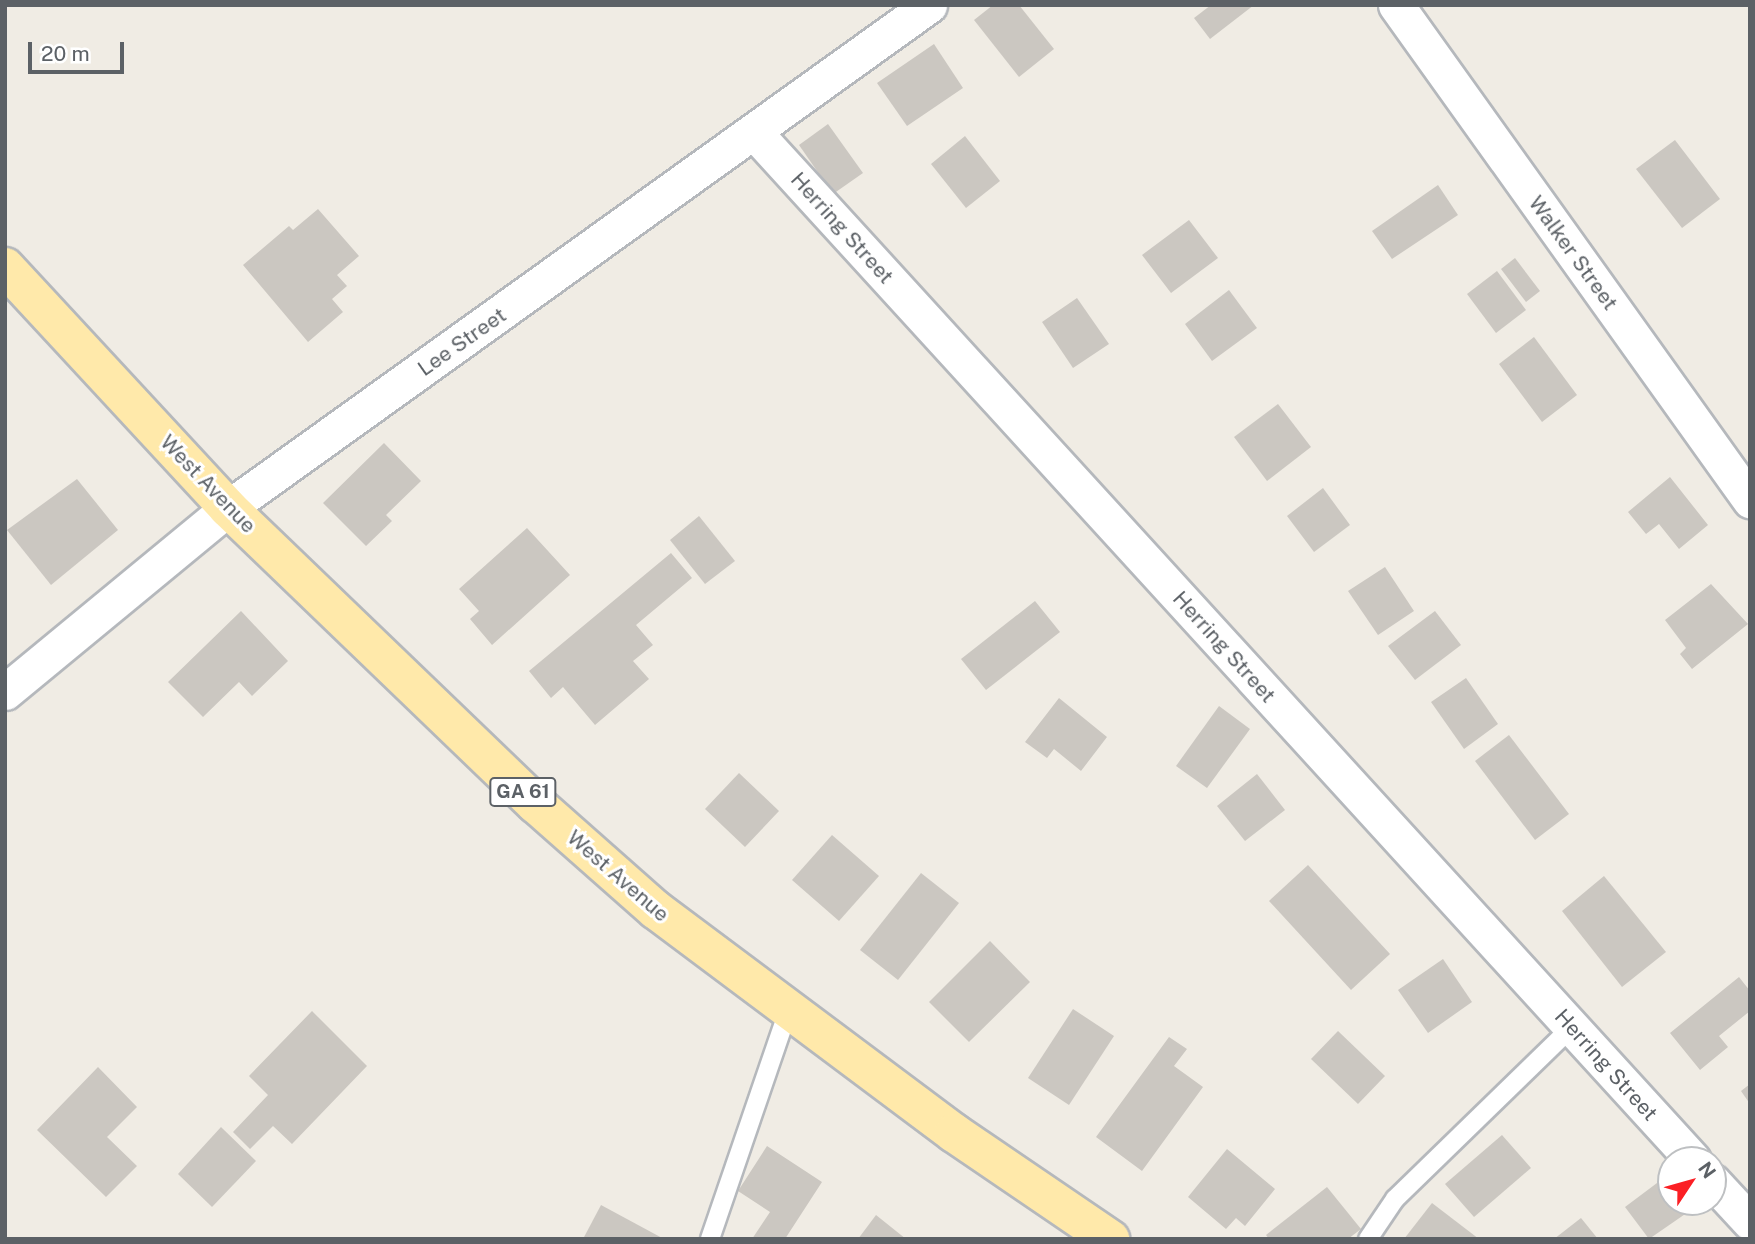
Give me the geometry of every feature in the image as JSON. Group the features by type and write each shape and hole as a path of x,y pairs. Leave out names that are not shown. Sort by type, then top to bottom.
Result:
{"main road":[{"name":"West Avenue","path":"5,267 228,508 537,804 656,910 954,1133 1110,1239"}],"street":[{"name":"Lee Street","path":"5,692 228,508 755,133 929,5"},
{"name":"Walker Street","path":"1396,5 1750,500"},
{"name":"Herring Street","path":"755,133 1680,1146"},
{"path":"1727,1197 1750,1222"}],"lane":[{"path":"710,1239 788,1011"},
{"path":"1368,1239 1395,1199 1572,1027"}],"building":[{"path":"993,5 1019,5 1054,49 1019,77 974,20"},
{"path":"1211,5 1254,5 1210,39 1194,18"},
{"path":"934,44 963,88 907,126 877,83"},
{"path":"828,124 863,173 833,194 799,145"},
{"path":"965,136 1000,181 966,208 931,164"},
{"path":"1675,140 1720,199 1682,228 1636,169"},
{"path":"1438,185 1458,215 1392,259 1372,231"},
{"path":"318,209 359,256 337,275 347,286 332,299 343,312 308,342 243,265 289,226 293,230"},
{"path":"1189,220 1218,258 1171,293 1142,255"},
{"path":"1515,258 1540,291 1526,302 1501,269"},
{"path":"1497,271 1526,310 1496,333 1467,294"},
{"path":"1229,290 1257,328 1212,361 1185,324"},
{"path":"1077,298 1109,344 1073,368 1042,322"},
{"path":"1534,337 1577,395 1542,422 1499,364"},
{"path":"1278,404 1311,447 1267,481 1234,437"},
{"path":"384,443 421,481 386,515 392,521 366,546 323,503"},
{"path":"1670,477 1708,525 1679,549 1659,524 1646,534 1628,512"},
{"path":"77,479 118,530 51,585 7,530"},
{"path":"1323,488 1350,525 1314,552 1287,516"},
{"path":"699,516 735,561 705,584 670,540"},
{"path":"527,528 570,575 492,645 470,619 479,611 459,589"},
{"path":"671,553 692,578 636,625 653,645 633,661 649,679 595,725 563,687 551,698 529,671"},
{"path":"1385,567 1414,611 1378,635 1348,591"},
{"path":"1711,584 1748,624 1692,669 1680,654 1686,648 1665,620"},
{"path":"1035,601 1060,632 986,690 961,659"},
{"path":"241,611 288,661 252,696 239,682 203,717 168,682"},
{"path":"1435,611 1461,645 1415,680 1388,646"},
{"path":"1466,678 1498,724 1464,749 1431,702"},
{"path":"1059,698 1107,737 1081,771 1054,749 1047,758 1025,742"},
{"path":"1219,706 1250,729 1207,788 1176,766"},
{"path":"1509,735 1569,814 1535,840 1475,761"},
{"path":"739,773 779,811 745,847 705,809"},
{"path":"1257,774 1285,810 1245,841 1217,806"},
{"path":"832,835 879,876 839,921 792,880"},
{"path":"1308,865 1390,954 1351,990 1269,901"},
{"path":"921,873 959,903 898,980 860,950"},
{"path":"1604,876 1666,952 1622,987 1562,911"},
{"path":"990,941 1030,982 969,1042 929,1002"},
{"path":"1443,959 1472,1002 1428,1033 1398,990"},
{"path":"1739,977 1750,991 1750,1011 1719,1036 1728,1047 1700,1070 1670,1033"},
{"path":"1073,1009 1114,1036 1069,1105 1028,1078"},
{"path":"312,1011 367,1066 292,1144 273,1126 250,1149 233,1132 268,1095 249,1076"},
{"path":"1338,1031 1385,1076 1358,1104 1311,1059"},
{"path":"1169,1037 1187,1049 1174,1066 1203,1087 1142,1171 1096,1137"},
{"path":"98,1067 137,1107 107,1137 137,1166 106,1197 37,1130"},
{"path":"1750,1084 1750,1104 1741,1091"},
{"path":"221,1127 256,1161 212,1207 178,1174"},
{"path":"1502,1135 1531,1168 1474,1217 1445,1184"},
{"path":"767,1146 822,1182 785,1239 752,1239 770,1212 738,1191"},
{"path":"1227,1149 1275,1189 1245,1226 1236,1218 1226,1229 1188,1197"},
{"path":"1657,1183 1657,1216 1682,1216 1649,1239 1625,1207"},
{"path":"1327,1187 1361,1229 1348,1239 1269,1239 1266,1235"},
{"path":"1432,1203 1479,1239 1404,1239"},
{"path":"601,1205 664,1239 583,1239"},
{"path":"876,1215 906,1239 858,1239"},
{"path":"1581,1218 1598,1239 1554,1239"}]}
